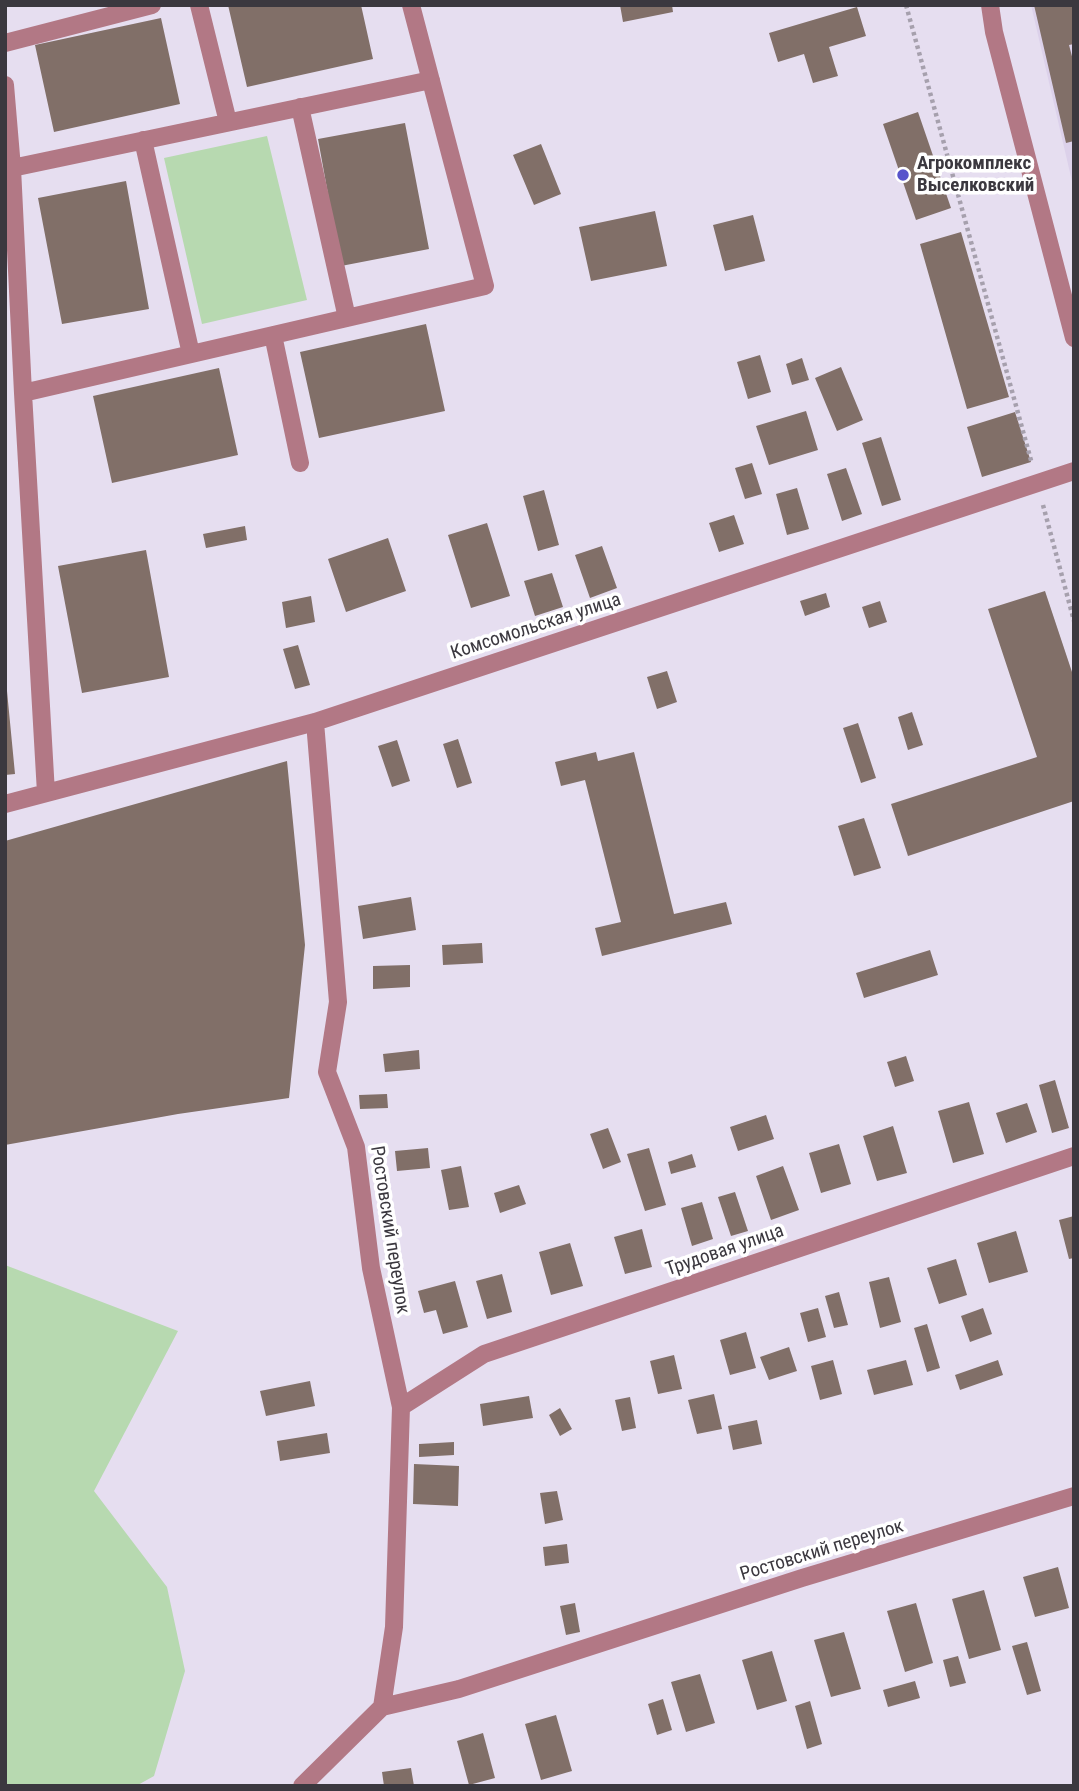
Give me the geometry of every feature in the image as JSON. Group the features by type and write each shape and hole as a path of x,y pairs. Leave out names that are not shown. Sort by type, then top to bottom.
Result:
{"street":[{"path":"5,43 152,5"},
{"path":"200,5 228,122"},
{"path":"23,393 485,286 411,5"},
{"path":"990,5 994,32 1074,338"},
{"path":"12,168 431,80"},
{"path":"5,85 12,168 46,793"},
{"path":"300,107 347,318"},
{"path":"143,140 191,354"},
{"path":"273,335 300,463"},
{"name":"Комсомольская улица","path":"5,804 315,722 1074,471"},
{"name":"Ростовский переулок","path":"315,722 338,1002 327,1072 356,1147 371,1268 401,1407 394,1626 382,1707 459,1689 802,1578 1074,1496"},
{"name":"Трудовая улица","path":"401,1407 484,1354 1074,1156"},
{"path":"302,1786 382,1707"}],"path":[{"path":"906,5 1074,621"}],"shaded area":[{"path":"1031,5 1074,5 1074,190"}],"green space":[{"path":"267,136 307,300 202,324 164,158"},
{"path":"5,1265 178,1331 94,1491 167,1587 185,1671 154,1776 136,1786 5,1786"}],"building":[{"path":"228,5 361,5 373,59 247,87"},
{"path":"620,5 672,5 673,12 623,22"},
{"path":"1034,5 1074,5 1074,44 1069,45 1074,64 1074,141 1066,143"},
{"path":"857,7 866,36 829,47 838,76 813,83 804,54 778,62 769,33"},
{"path":"161,18 180,104 54,132 35,45"},
{"path":"918,112 951,208 916,220 883,124"},
{"path":"405,123 429,249 341,266 318,139"},
{"path":"541,144 561,194 534,205 513,155"},
{"path":"126,181 149,309 62,324 38,198"},
{"path":"655,211 667,266 591,281 579,227"},
{"path":"753,215 765,261 725,271 713,225"},
{"path":"961,232 1009,397 967,409 920,244"},
{"path":"426,324 445,411 319,438 300,352"},
{"path":"760,355 771,392 748,399 737,362"},
{"path":"802,358 809,380 792,385 786,364"},
{"path":"841,367 863,420 837,431 815,378"},
{"path":"219,368 238,455 112,483 93,396"},
{"path":"806,411 818,450 769,465 756,426"},
{"path":"1015,412 1031,462 982,477 967,427"},
{"path":"881,437 901,500 882,506 862,443"},
{"path":"752,463 762,494 745,499 735,468"},
{"path":"846,468 862,514 842,521 827,474"},
{"path":"797,488 809,529 787,535 776,494"},
{"path":"544,490 559,545 538,551 523,496"},
{"path":"734,515 744,544 719,552 709,523"},
{"path":"487,523 510,596 471,608 448,535"},
{"path":"245,526 247,540 206,548 203,534"},
{"path":"388,538 406,591 346,612 328,559"},
{"path":"602,546 617,588 590,598 575,555"},
{"path":"146,550 169,677 82,693 58,566"},
{"path":"552,573 563,607 535,616 524,581"},
{"path":"1045,591 1074,678 1074,801 908,856 891,804 1037,757 988,609"},
{"path":"826,593 830,607 805,616 800,601"},
{"path":"311,596 315,622 286,628 282,602"},
{"path":"880,601 887,622 869,628 862,607"},
{"path":"298,645 310,685 295,689 283,649"},
{"path":"667,671 677,702 657,709 647,677"},
{"path":"5,691 15,774 5,775"},
{"path":"912,712 923,745 908,750 898,717"},
{"path":"858,723 876,778 861,783 843,728"},
{"path":"458,739 472,783 457,788 443,744"},
{"path":"397,740 410,781 392,787 378,746"},
{"path":"596,752 598,761 634,752 674,914 726,902 732,924 602,956 595,928 621,922 585,780 561,786 555,762"},
{"path":"287,761 305,945 289,1098 178,1114 5,1145 5,841"},
{"path":"864,818 881,868 854,876 838,826"},
{"path":"411,897 416,930 363,939 358,906"},
{"path":"482,943 483,963 443,965 442,945"},
{"path":"930,950 938,975 864,998 856,973"},
{"path":"410,965 410,987 373,989 373,966"},
{"path":"419,1050 420,1069 385,1072 383,1054"},
{"path":"906,1056 914,1081 895,1087 887,1062"},
{"path":"1055,1080 1069,1128 1052,1133 1039,1085"},
{"path":"387,1094 388,1108 360,1109 359,1095"},
{"path":"969,1102 984,1154 953,1163 938,1111"},
{"path":"1027,1103 1037,1132 1006,1143 996,1113"},
{"path":"766,1115 774,1139 738,1151 730,1127"},
{"path":"893,1126 907,1173 877,1181 863,1136"},
{"path":"608,1128 621,1162 603,1169 590,1134"},
{"path":"839,1144 851,1184 821,1193 809,1153"},
{"path":"428,1148 430,1168 397,1171 395,1151"},
{"path":"649,1148 666,1205 645,1211 627,1154"},
{"path":"692,1154 696,1167 671,1174 668,1162"},
{"path":"461,1166 469,1207 449,1210 441,1170"},
{"path":"783,1166 799,1210 771,1220 756,1176"},
{"path":"519,1185 526,1204 500,1213 494,1193"},
{"path":"735,1192 748,1231 731,1236 718,1197"},
{"path":"702,1202 713,1239 692,1246 681,1208"},
{"path":"1074,1216 1074,1258 1069,1259 1059,1220"},
{"path":"642,1229 652,1267 625,1274 614,1237"},
{"path":"1016,1231 1028,1272 989,1283 977,1243"},
{"path":"570,1243 583,1286 551,1295 539,1252"},
{"path":"956,1259 967,1295 939,1304 927,1268"},
{"path":"502,1274 512,1312 487,1319 476,1281"},
{"path":"889,1277 901,1322 880,1328 869,1282"},
{"path":"455,1281 468,1327 443,1334 436,1310 424,1313 418,1291"},
{"path":"839,1292 848,1325 834,1328 825,1296"},
{"path":"818,1308 826,1337 808,1342 800,1313"},
{"path":"983,1308 992,1334 970,1342 961,1316"},
{"path":"927,1324 940,1368 927,1372 914,1328"},
{"path":"746,1332 756,1368 730,1375 720,1340"},
{"path":"789,1347 797,1371 769,1380 760,1357"},
{"path":"674,1355 682,1389 658,1394 650,1361"},
{"path":"833,1360 842,1394 820,1400 811,1366"},
{"path":"906,1360 913,1385 874,1395 867,1370"},
{"path":"998,1360 1003,1375 960,1390 955,1375"},
{"path":"310,1381 315,1406 266,1416 260,1391"},
{"path":"714,1394 722,1429 697,1434 688,1400"},
{"path":"529,1396 533,1418 483,1426 480,1404"},
{"path":"630,1397 636,1428 622,1431 615,1400"},
{"path":"560,1408 572,1429 560,1436 549,1415"},
{"path":"757,1420 762,1444 733,1450 728,1426"},
{"path":"327,1433 330,1453 280,1461 277,1441"},
{"path":"454,1442 454,1455 419,1457 419,1444"},
{"path":"414,1464 459,1466 458,1506 413,1504"},
{"path":"557,1491 563,1520 545,1524 540,1493"},
{"path":"567,1544 569,1563 545,1566 543,1547"},
{"path":"1058,1567 1069,1608 1035,1617 1023,1577"},
{"path":"984,1590 1001,1650 969,1659 952,1599"},
{"path":"575,1603 580,1632 566,1635 560,1606"},
{"path":"916,1603 933,1663 905,1672 887,1611"},
{"path":"844,1632 861,1689 831,1697 814,1640"},
{"path":"1027,1642 1041,1691 1027,1695 1012,1646"},
{"path":"772,1651 787,1701 757,1710 742,1660"},
{"path":"958,1656 966,1683 950,1687 943,1660"},
{"path":"700,1674 715,1723 686,1732 671,1682"},
{"path":"915,1681 920,1698 888,1707 883,1690"},
{"path":"663,1699 672,1730 657,1735 648,1704"},
{"path":"810,1701 822,1744 807,1749 795,1706"},
{"path":"556,1715 572,1771 541,1780 525,1724"},
{"path":"483,1733 495,1778 469,1785 457,1741"},
{"path":"411,1768 414,1786 384,1786 382,1772"}],"place":[{"name":"Агрокомплекс Выселковский","path":"903,175"}]}
